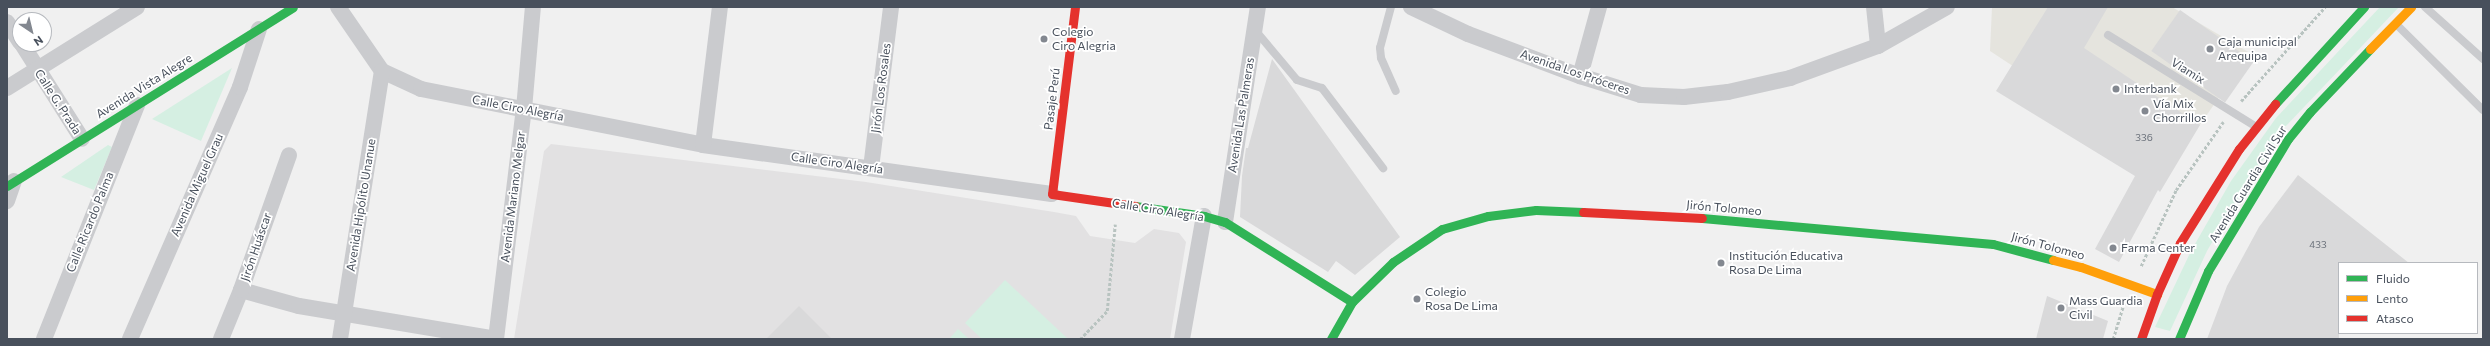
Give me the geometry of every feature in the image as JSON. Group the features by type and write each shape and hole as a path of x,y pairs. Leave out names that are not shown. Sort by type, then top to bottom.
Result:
{"street":[{"path":"7,88 137,7"},
{"name":"Avenida Vista Alegre","path":"11,184 293,7"},
{"path":"338,7 382,71"},
{"name":"Avenida Mariano Melgar","path":"496,339 524,109 533,7"},
{"path":"703,145 720,7"},
{"name":"Jirón Los Rosales","path":"872,168 891,7"},
{"name":"Pasaje Perú","path":"1052,194 1075,7"},
{"name":"Avenida Las Palmeras","path":"1225,222 1258,7"},
{"name":"Avenida Los Próceres","path":"1411,7 1468,34 1580,76 1640,95 1684,97 1728,92 1790,78 1878,46 1947,7"},
{"path":"1580,76 1599,7"},
{"path":"1874,7 1878,46"},
{"name":"Avenida Guardia Civil Sur","path":"2141,339 2157,294 2180,243 2239,149 2280,96 2364,7"},
{"name":"Avenida Guardia Civil Sur","path":"2179,339 2208,271 2288,139 2310,112 2411,7"},
{"name":"Avenida Miguel Grau","path":"130,339 240,87 259,29"},
{"name":"Calle G. Prada","path":"27,52 82,139"},
{"name":"Calle Ciro Alegría","path":"382,71 421,89 703,145 1204,216 1225,222 1352,302"},
{"name":"Avenida Hipólito Unanue","path":"340,339 382,71"},
{"name":"Calle Ricardo Palma","path":"44,339 137,105"},
{"name":"Jirón Huáscar","path":"222,339 289,155"},
{"path":"7,201 11,184"},
{"name":"Jirón Tolomeo","path":"1331,339 1352,302 1393,262 1442,230 1488,216 1536,210 1663,215 1993,244 2082,267 2157,294"},
{"path":"1182,339 1204,216"},
{"path":"241,290 299,306 496,339"}],"lane":[{"path":"1391,7 1380,48 1381,58 1396,91"},
{"path":"2426,7 2483,59"},
{"path":"2396,23 2483,110"},
{"path":"1254,29 1297,80 1322,88 1383,168"},
{"name":"Viamix","path":"2108,35 2256,127"}],"path":[{"path":"1080,339 1107,311 1117,203"}],"shaded area":[{"name":"Vía Mix Chorrillos","path":"1992,7 2172,7 2250,53 2169,169 1990,51"},
{"path":"551,144 866,182 1054,212 1076,216 1090,236 1135,243 1154,229 1179,233 1186,242 1170,339 514,339 544,151"}],"green space":[{"path":"2380,7 2399,7 2284,128 2241,193 2207,251 2170,331 2155,327 2191,251 2231,181 2276,118"},
{"path":"232,68 201,141 152,119"},
{"path":"108,145 112,147 94,190 61,177"},
{"path":"1005,280 1067,338 982,339 965,323"},
{"path":"958,329 969,339 949,339"}],"building":[{"path":"2048,7 2108,7 2084,48 2200,125 2160,192 2158,190 2119,262 2095,249 2135,176 1996,91"},
{"path":"2180,10 2254,62 2225,103 2151,51"},
{"path":"1272,59 1400,237 1355,275 1336,261 1328,272 1240,217 1242,176 1246,148 1248,148"},
{"path":"2298,175 2408,262 2338,262 2339,339 2207,339 2227,286 2259,227"},
{"name":"Mass Guardia Civil","path":"2047,296 2108,321 2103,339 2036,339"},
{"path":"799,306 832,339 766,339"}],"traffic: fast":[{"path":"7,186 293,7"},
{"path":"2275,104 2364,7"},
{"path":"2179,339 2208,271 2288,139 2310,112 2370,49"},
{"path":"1135,206 1204,216 1225,222 1352,302"},
{"path":"1331,339 1352,302 1393,262 1442,229 1488,216 1536,210 1583,212"},
{"path":"1702,218 1993,244 2053,260"}],"traffic: slow":[{"path":"2370,49 2411,7"},
{"path":"2053,260 2081,267 2157,294"}],"traffic: jam":[{"path":"1075,7 1052,194 1135,206"},
{"path":"2141,339 2157,294 2180,243 2239,149 2275,104"},
{"path":"1583,212 1702,218"}],"place":[{"name":"Colegio Ciro Alegria","path":"1044,39"},
{"name":"Caja municipal Arequipa","path":"2210,49"},
{"name":"Interbank","path":"2116,89"},
{"name":"Vía Mix Chorrillos","path":"2145,111"},
{"name":"Farma Center","path":"2113,248"},
{"name":"Institución Educativa Rosa De Lima","path":"1721,263"},
{"name":"Colegio Rosa De Lima","path":"1417,299"},
{"name":"Mass Guardia Civil","path":"2061,308"}]}
